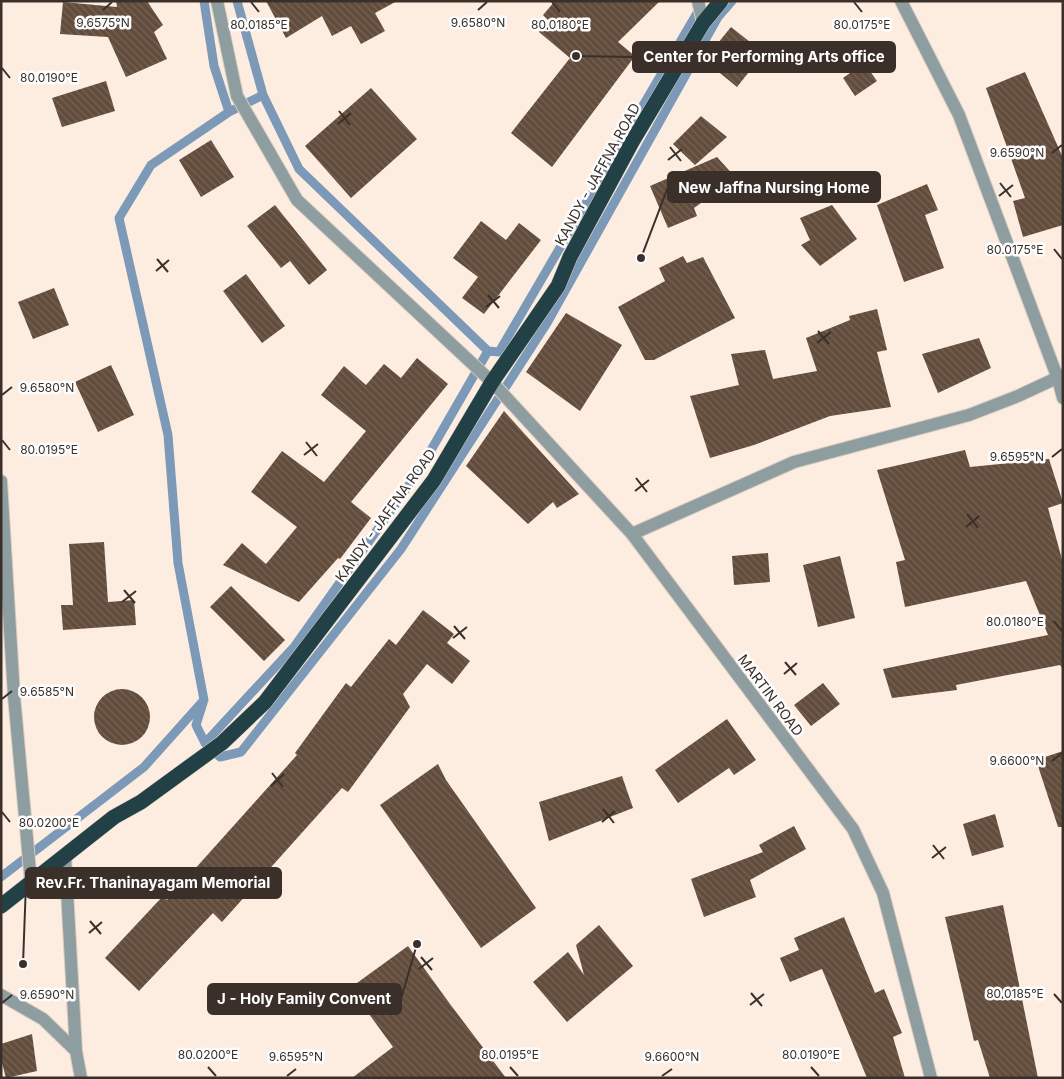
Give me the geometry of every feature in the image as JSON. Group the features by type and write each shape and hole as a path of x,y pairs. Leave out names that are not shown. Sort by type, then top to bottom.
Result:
{"highway":[{"name":"KANDY - JAFFNA ROAD","path":"1,906 114,817 141,802 222,743 265,702 434,480 492,382 558,286 570,257 632,142 703,23 721,1"}],"street":[{"name":"MARTIN ROAD","path":"217,1 236,96 297,200 492,382 632,534 853,829 883,892 931,1078"},
{"path":"698,1 703,23"},
{"path":"901,1 959,114 1060,377 1063,398"},
{"path":"632,534 794,462 969,415 1060,377"},
{"path":"1,481 3,551 31,883"},
{"path":"65,855 76,1051 81,1078"},
{"path":"1,995 43,1019 76,1051"}],"building":[{"path":"116,1 147,1 163,25 154,32 167,59 126,77 108,37 60,34 63,2 117,7"},
{"path":"266,1 397,1 375,13 385,31 361,44 351,26 332,36 322,16 286,38"},
{"path":"555,1 660,1 618,42 635,56 552,167 511,133 570,58 539,32 549,21 543,15"},
{"path":"731,27 764,53 737,87 704,60"},
{"path":"864,63 877,81 855,96 843,78"},
{"path":"1025,72 1063,158 1063,225 1023,237 1013,201 1025,198 986,88"},
{"path":"106,81 115,111 62,127 52,98"},
{"path":"371,88 417,139 351,198 305,146"},
{"path":"701,116 727,137 695,165 673,144"},
{"path":"211,140 234,177 201,197 179,160"},
{"path":"717,157 736,178 694,208 697,216 668,228 650,186"},
{"path":"927,184 938,210 925,215 944,268 904,282 877,205"},
{"path":"275,205 327,270 309,285 290,261 281,268 247,226"},
{"path":"832,205 857,239 820,266 801,245 810,240 800,218"},
{"path":"481,221 506,240 519,223 541,240 484,314 462,298 478,277 453,258"},
{"path":"683,256 687,263 703,257 735,318 654,360 645,360 618,307 665,281 659,268"},
{"path":"246,274 285,326 262,343 223,291"},
{"path":"54,288 69,325 33,339 18,302"},
{"path":"877,309 887,350 877,352 891,407 830,416 754,445 710,458 690,396 739,385 731,354 765,350 773,379 817,371 806,338 850,320 849,316"},
{"path":"566,313 622,345 580,411 526,372"},
{"path":"979,338 991,368 938,393 922,354"},
{"path":"417,358 448,384 351,502 371,518 340,559 338,558 299,602 223,565 242,543 266,564 297,527 251,492 282,451 324,482 366,431 321,395 344,366 366,385 384,364 401,378"},
{"path":"111,365 134,415 98,432 75,382"},
{"path":"504,411 579,494 557,508 553,502 528,524 466,466"},
{"path":"965,450 970,467 1049,459 1063,503 1048,508 1063,563 1063,669 1060,665 956,685 957,690 892,698 883,669 1048,635 1026,581 905,607 896,562 905,560 877,470"},
{"path":"104,542 108,602 134,600 136,625 63,630 61,605 73,605 69,544"},
{"path":"768,553 770,582 734,585 732,556"},
{"path":"840,556 855,618 818,627 803,565"},
{"path":"231,586 285,640 264,661 210,607"},
{"path":"423,610 454,634 447,643 470,661 452,684 427,664 403,694 410,707 348,792 342,788 222,922 213,913 139,991 105,958 163,896 167,900 297,755 295,753 346,683 351,687 389,639 396,645"},
{"path":"823,683 840,704 811,726 794,705"},
{"path":"122,689 133,691 142,697 148,706 150,717 148,728 142,737 133,743 122,745 111,743 102,737 96,728 94,717 96,706 102,697 111,691"},
{"path":"727,719 756,760 734,775 729,768 678,803 655,770"},
{"path":"1063,751 1063,827 1058,827 1036,760"},
{"path":"438,764 446,780 536,908 481,948 380,805"},
{"path":"622,776 633,808 549,841 539,802"},
{"path":"995,814 1004,847 972,856 963,824"},
{"path":"794,826 806,849 750,880 756,897 704,917 691,879 763,852 759,845"},
{"path":"1003,905 1038,1078 990,1078 978,1040 974,1041 945,917"},
{"path":"844,917 875,993 884,989 902,1033 893,1037 905,1078 867,1078 822,969 790,982 780,958 799,950 794,938"},
{"path":"599,925 633,966 567,1022 533,982 568,952 584,975 576,945"},
{"path":"408,946 506,1078 352,1078 393,1047 350,988"},
{"path":"32,1034 37,1071 6,1078 1,1059 1,1044"}],"waterway":[{"path":"204,1 214,66 229,112"},
{"path":"1,877 144,767 204,700 178,563 168,435 119,218 151,165 229,112 263,95 237,1"},
{"path":"203,703 196,725 205,743 220,757 241,752 401,549 547,323 718,17 732,1"},
{"path":"205,743 294,647 419,471 488,351 499,352 700,8"},
{"path":"263,95 299,169 488,351"}],"place":[{"name":"Center for Performing Arts office","path":"576,56"},
{"name":"New Jaffna Nursing Home","path":"641,258"},
{"name":"J - Holy Family Convent","path":"417,944"},
{"name":"Rev.Fr. Thaninayagam Memorial","path":"23,964"}]}
